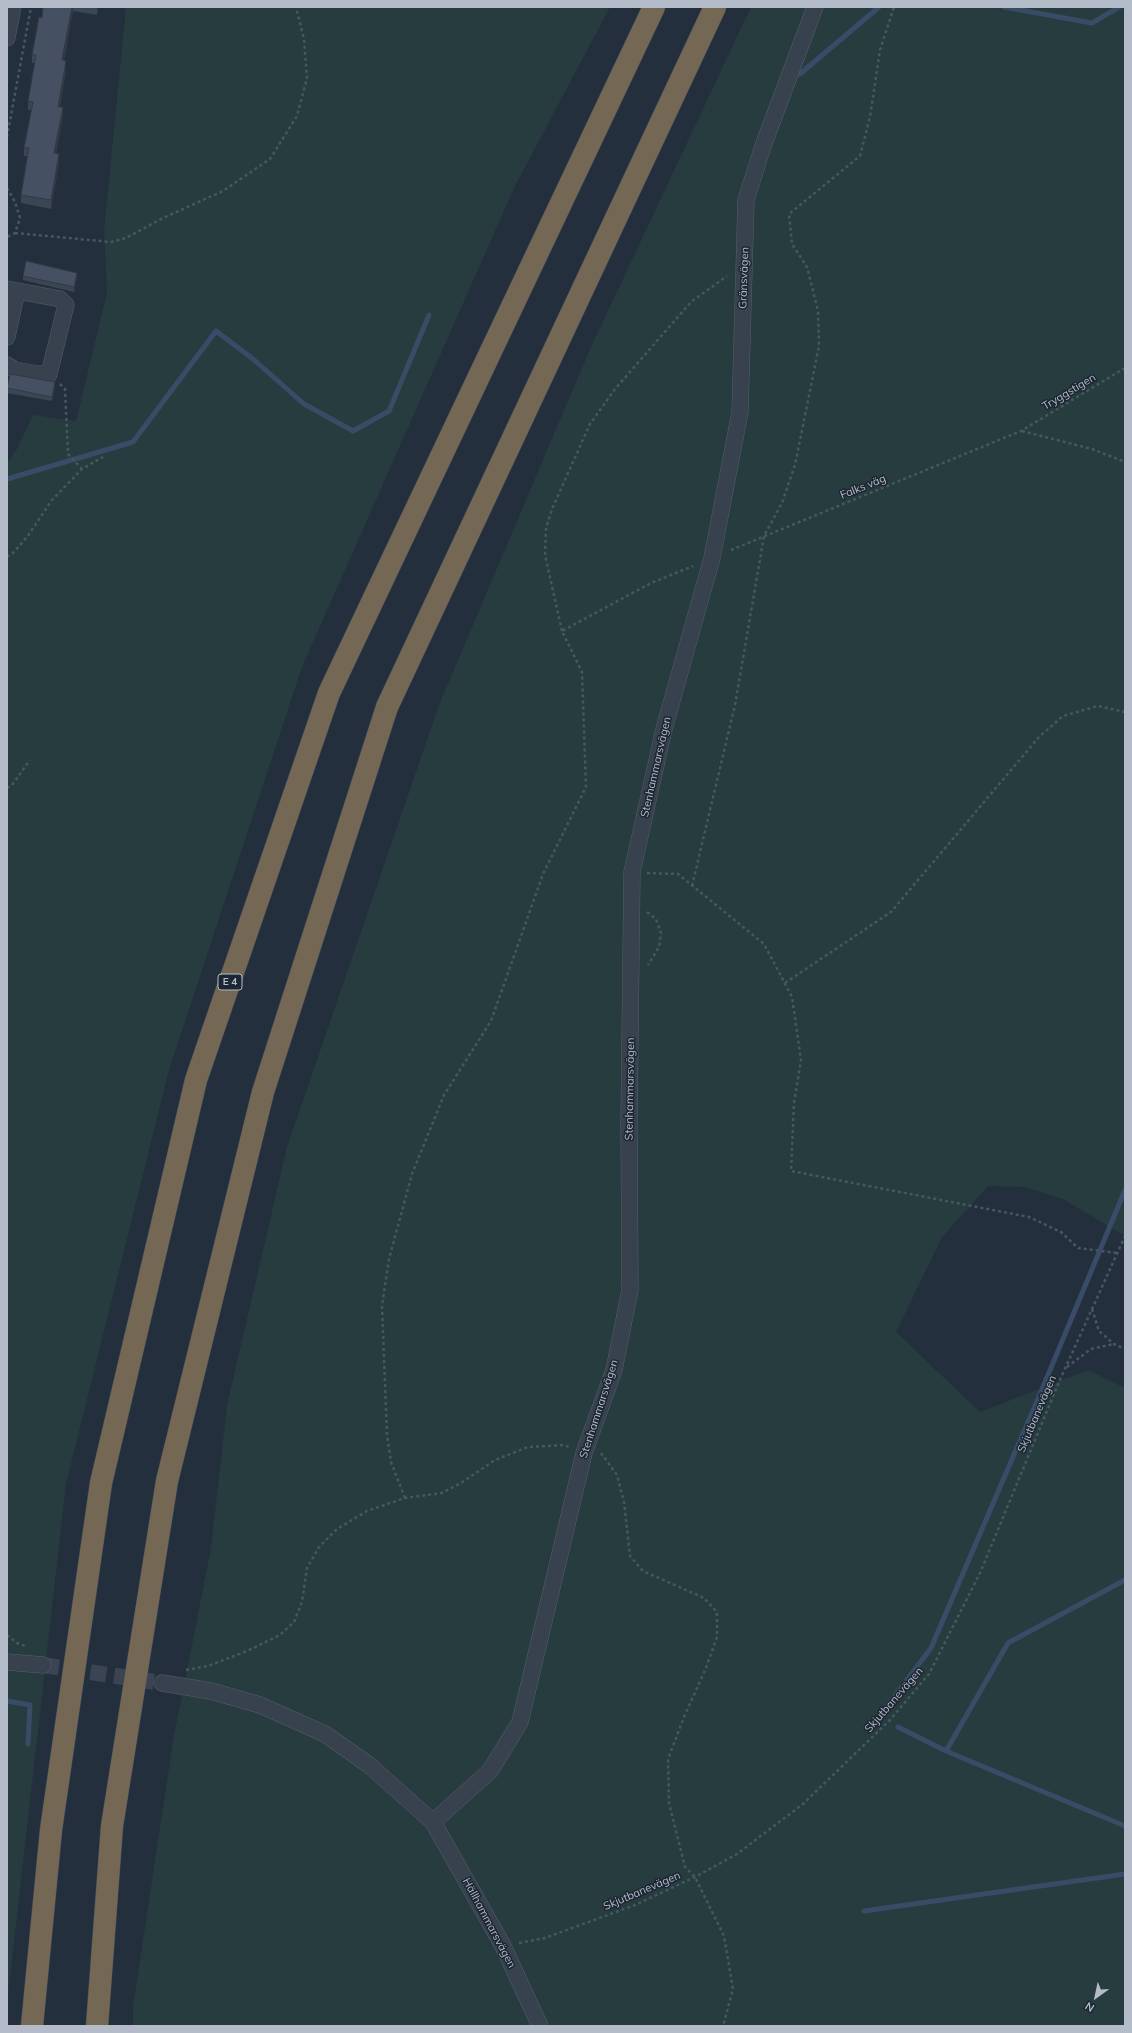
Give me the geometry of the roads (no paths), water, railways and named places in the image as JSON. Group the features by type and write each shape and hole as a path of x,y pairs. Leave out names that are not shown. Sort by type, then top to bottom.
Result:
{"highway":[{"name":"E 4","path":"32,2026 51,1830 101,1483 196,1080 329,693 654,7"},
{"path":"97,2026 112,1826 167,1481 263,1092 387,707 715,7"}],"street":[{"path":"7,38 13,7"},
{"name":"Gränsvägen","path":"712,558 740,412 746,200 762,146 815,7"},
{"path":"7,337 12,290 60,299 66,305 49,374 38,374 15,370 7,365"},
{"name":"Stenhammarsvägen","path":"433,1822 490,1771 520,1722 584,1453 614,1370 630,1290 629,1122 632,872 664,730 712,558"},
{"path":"7,1662 43,1665"},
{"path":"162,1683 211,1691 260,1705 325,1734 369,1764 433,1822"},
{"name":"Hällhammarsvägen","path":"433,1822 503,1946 540,2026"}],"waterway":[{"path":"800,74 879,7"},
{"path":"1004,7 1092,23 1119,7"},
{"path":"7,479 133,442 216,331 253,359 304,404 353,431 389,411 429,315"},
{"path":"879,1717 931,1648 1043,1387 1125,1190"},
{"path":"946,1751 1008,1643 1125,1580"},
{"path":"7,1701 30,1705 28,1744"},
{"path":"898,1727 946,1751 1125,1826"},
{"path":"864,1911 1125,1874"}],"tunnel":[{"path":"43,1665 162,1683"}]}
